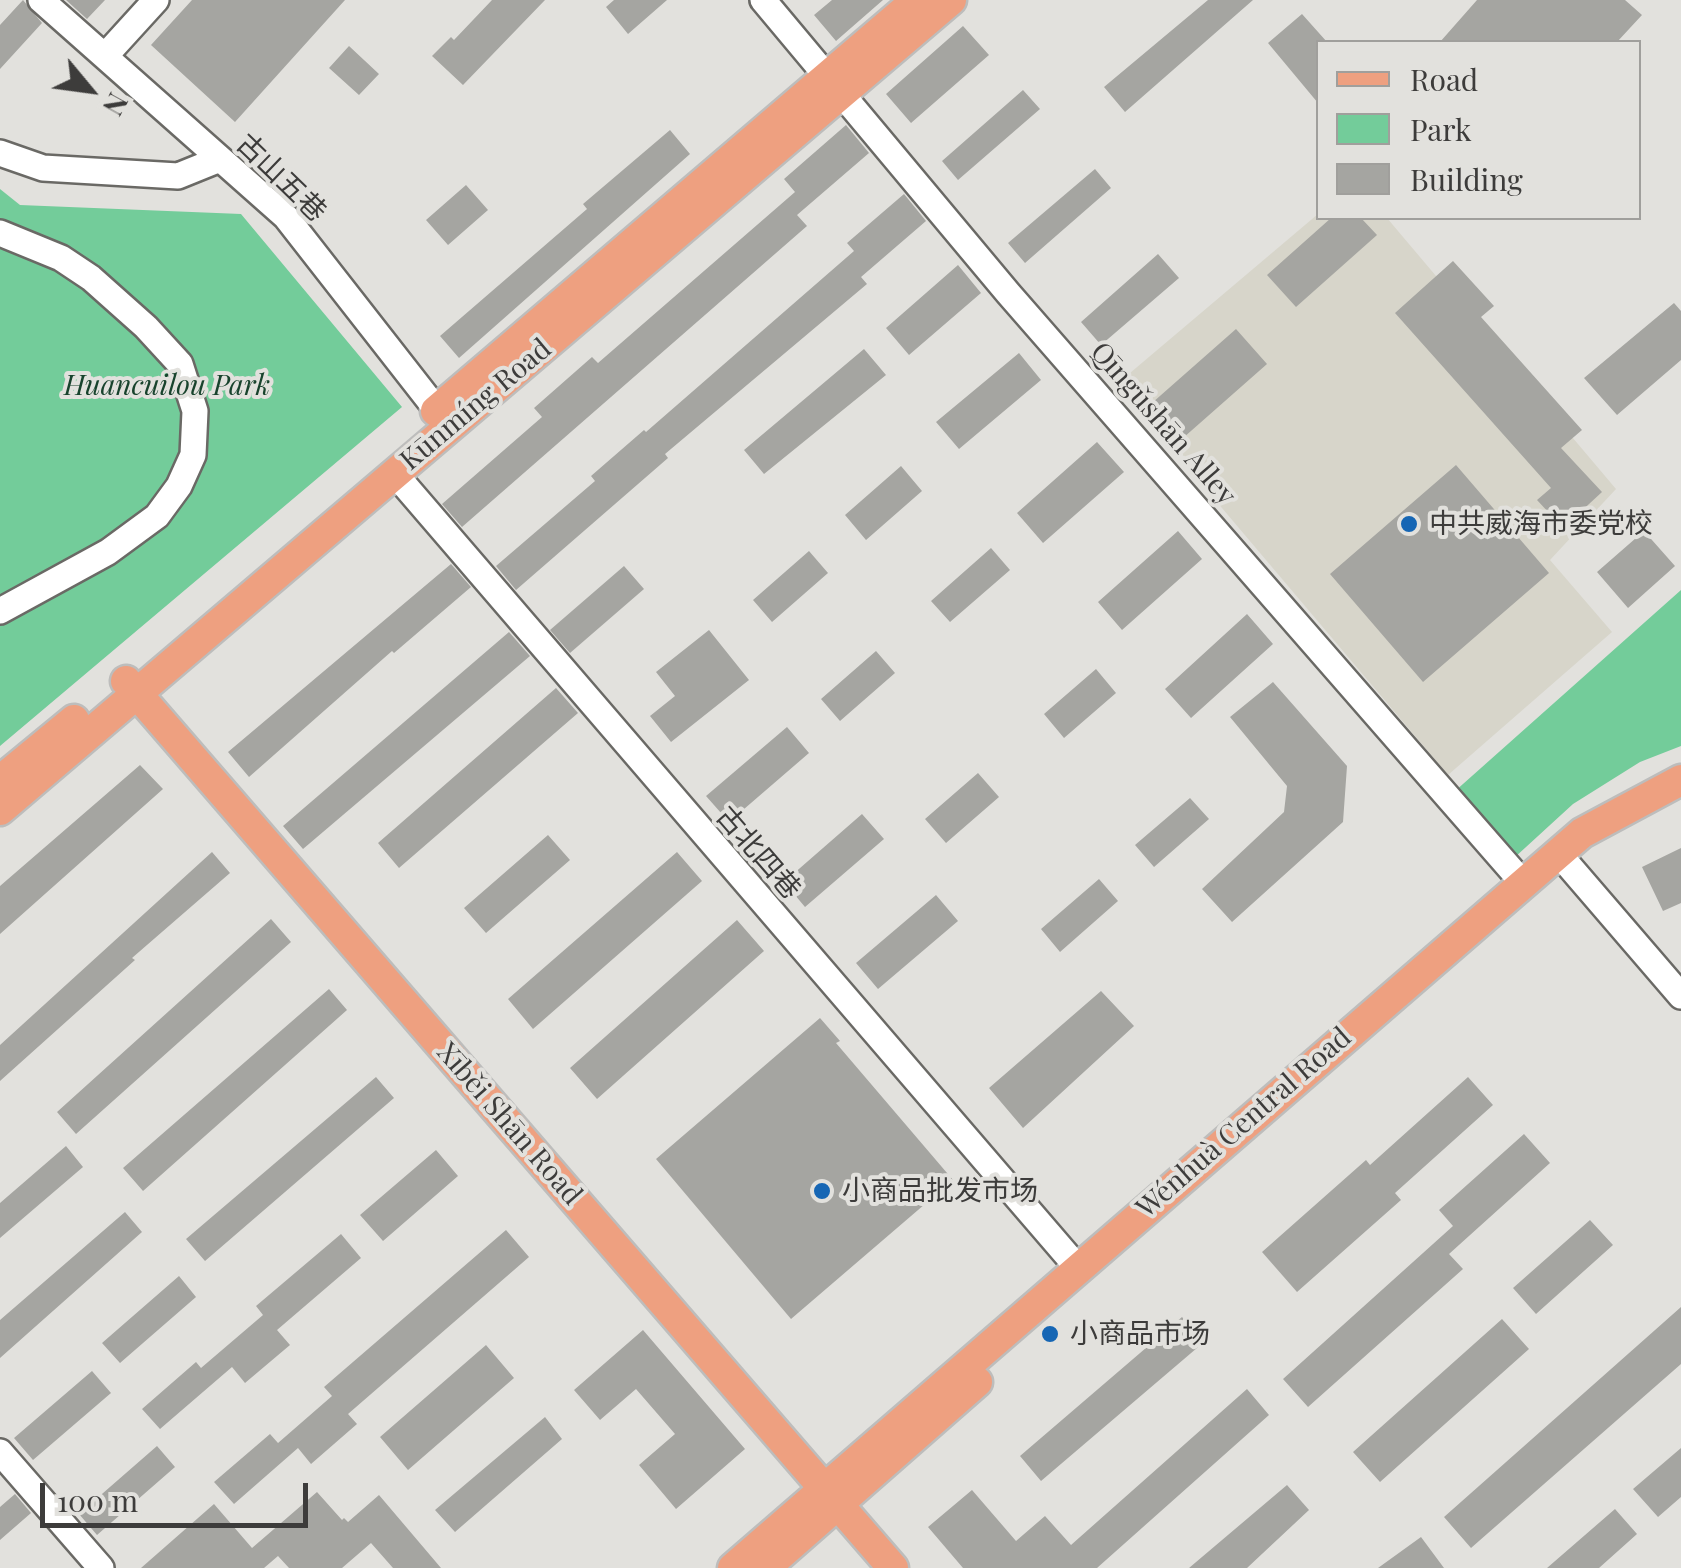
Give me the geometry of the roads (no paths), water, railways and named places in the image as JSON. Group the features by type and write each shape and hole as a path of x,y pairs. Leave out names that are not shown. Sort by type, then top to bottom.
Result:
{"main road":[{"name":"Kūnmíng Road","path":"836,84 916,0"},
{"name":"Kūnmíng Road","path":"0,810 131,687 836,84 952,0"},
{"name":"Kūnmíng Road","path":"0,782 131,687 395,474 444,419"},
{"name":"Xīběi Shān Road","path":"131,687 893,1568"},
{"name":"Wénhuà Central Road","path":"830,1497 1078,1268 1522,882 1564,861 1607,817 1681,780"},
{"path":"732,1568 830,1497 1458,960 1564,861 1681,800"},
{"path":"766,1568 830,1497"}],"street":[{"name":"古山五巷","path":"41,0 286,217 444,419"},
{"path":"105,56 156,0"},
{"name":"Qīngǔshān Alley","path":"763,0 1008,293 1522,882"},
{"path":"0,153 44,168 178,176 220,159"},
{"path":"0,233 60,258 91,278 146,328 180,364 195,411 194,455 179,486 157,516 108,552 0,610"},
{"name":"古北四巷","path":"395,474 1078,1268"},
{"path":"1564,861 1681,996"},
{"path":"0,1452 101,1568"}],"place":[{"name":"中共威海市委党校","path":"1409,524"},
{"name":"小商品批发市场","path":"822,1191"},
{"name":"小商品市场","path":"1050,1334"}],"park label":[{"name":"Huancuilou Park","path":"167,386"}]}
